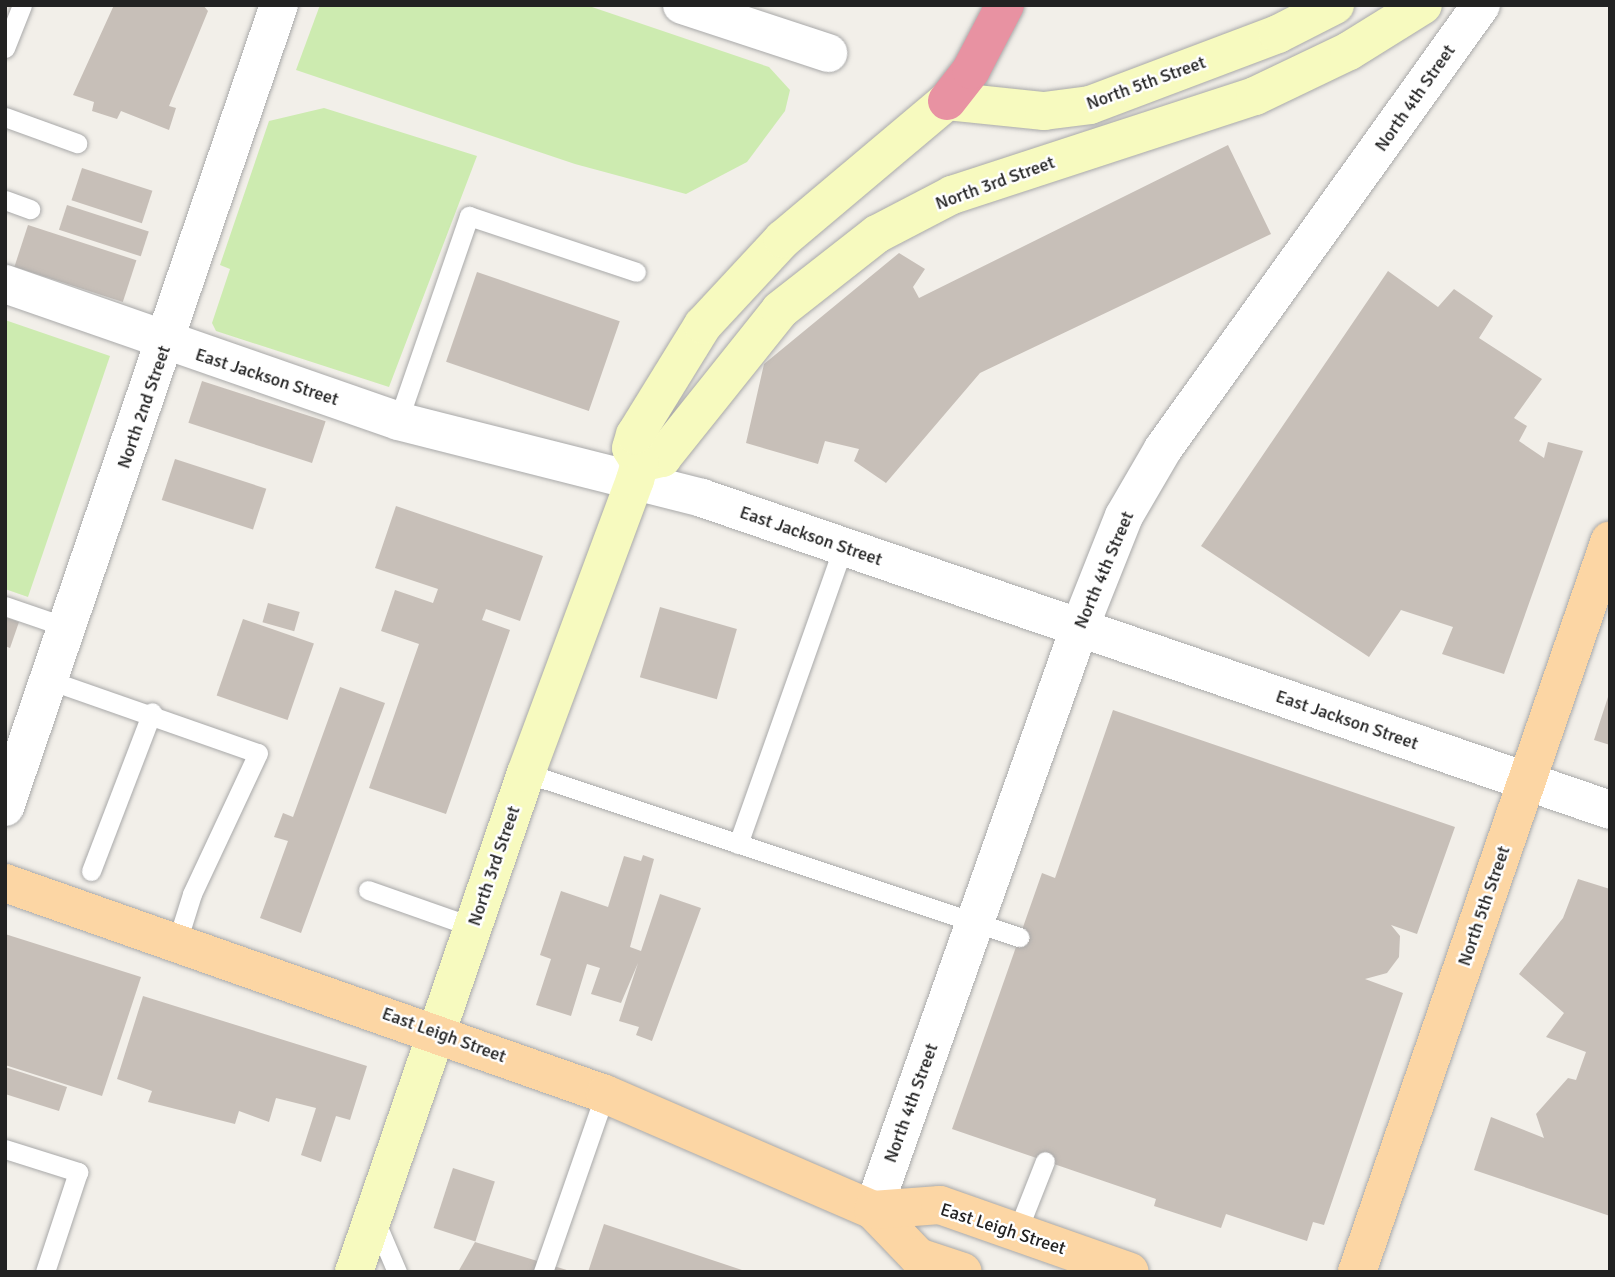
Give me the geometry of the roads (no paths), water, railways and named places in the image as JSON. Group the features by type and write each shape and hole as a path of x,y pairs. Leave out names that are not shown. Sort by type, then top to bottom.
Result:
{"highway":[{"path":"947,101 971,71 1004,5"}],"main road":[{"name":"North 5th Street","path":"947,101 1044,111 1090,105 1278,34 1335,5"},
{"name":"North 3rd Street","path":"637,472 662,458 780,310 877,234 952,195 1255,96 1349,51 1423,5"},
{"name":"North 3rd Street","path":"354,1272 526,773 637,472 631,448 635,435 678,360 734,288 783,239 947,101"},
{"name":"North 5th Street","path":"1357,1272 1610,540"},
{"name":"East Leigh Street","path":"5,883 437,1032 605,1094 873,1210 918,1257 963,1272"},
{"name":"East Leigh Street","path":"873,1210 940,1205 1130,1272"}],"street":[{"name":"North 2nd Street","path":"5,807 167,343 279,5"},
{"path":"682,5 828,53"},
{"name":"North 4th Street","path":"873,1210 1079,629 1124,516 1163,449 1481,5"},
{"name":"East Jackson Street","path":"5,284 167,343 398,421 637,472 1079,629 1610,810"}],"lane":[{"path":"5,48 22,5"},
{"path":"5,117 77,143"},
{"path":"5,200 30,209"},
{"path":"398,421 469,216 636,272"},
{"path":"738,844 844,547"},
{"path":"5,606 66,627"},
{"path":"49,680 152,712 258,753 192,894 177,942"},
{"path":"91,871 152,712"},
{"path":"526,773 1019,937"},
{"path":"368,890 473,926"},
{"path":"543,1272 605,1094"},
{"path":"5,1149 78,1172 46,1272"},
{"path":"1017,1232 1045,1161"},
{"path":"373,1216 397,1272"}]}
